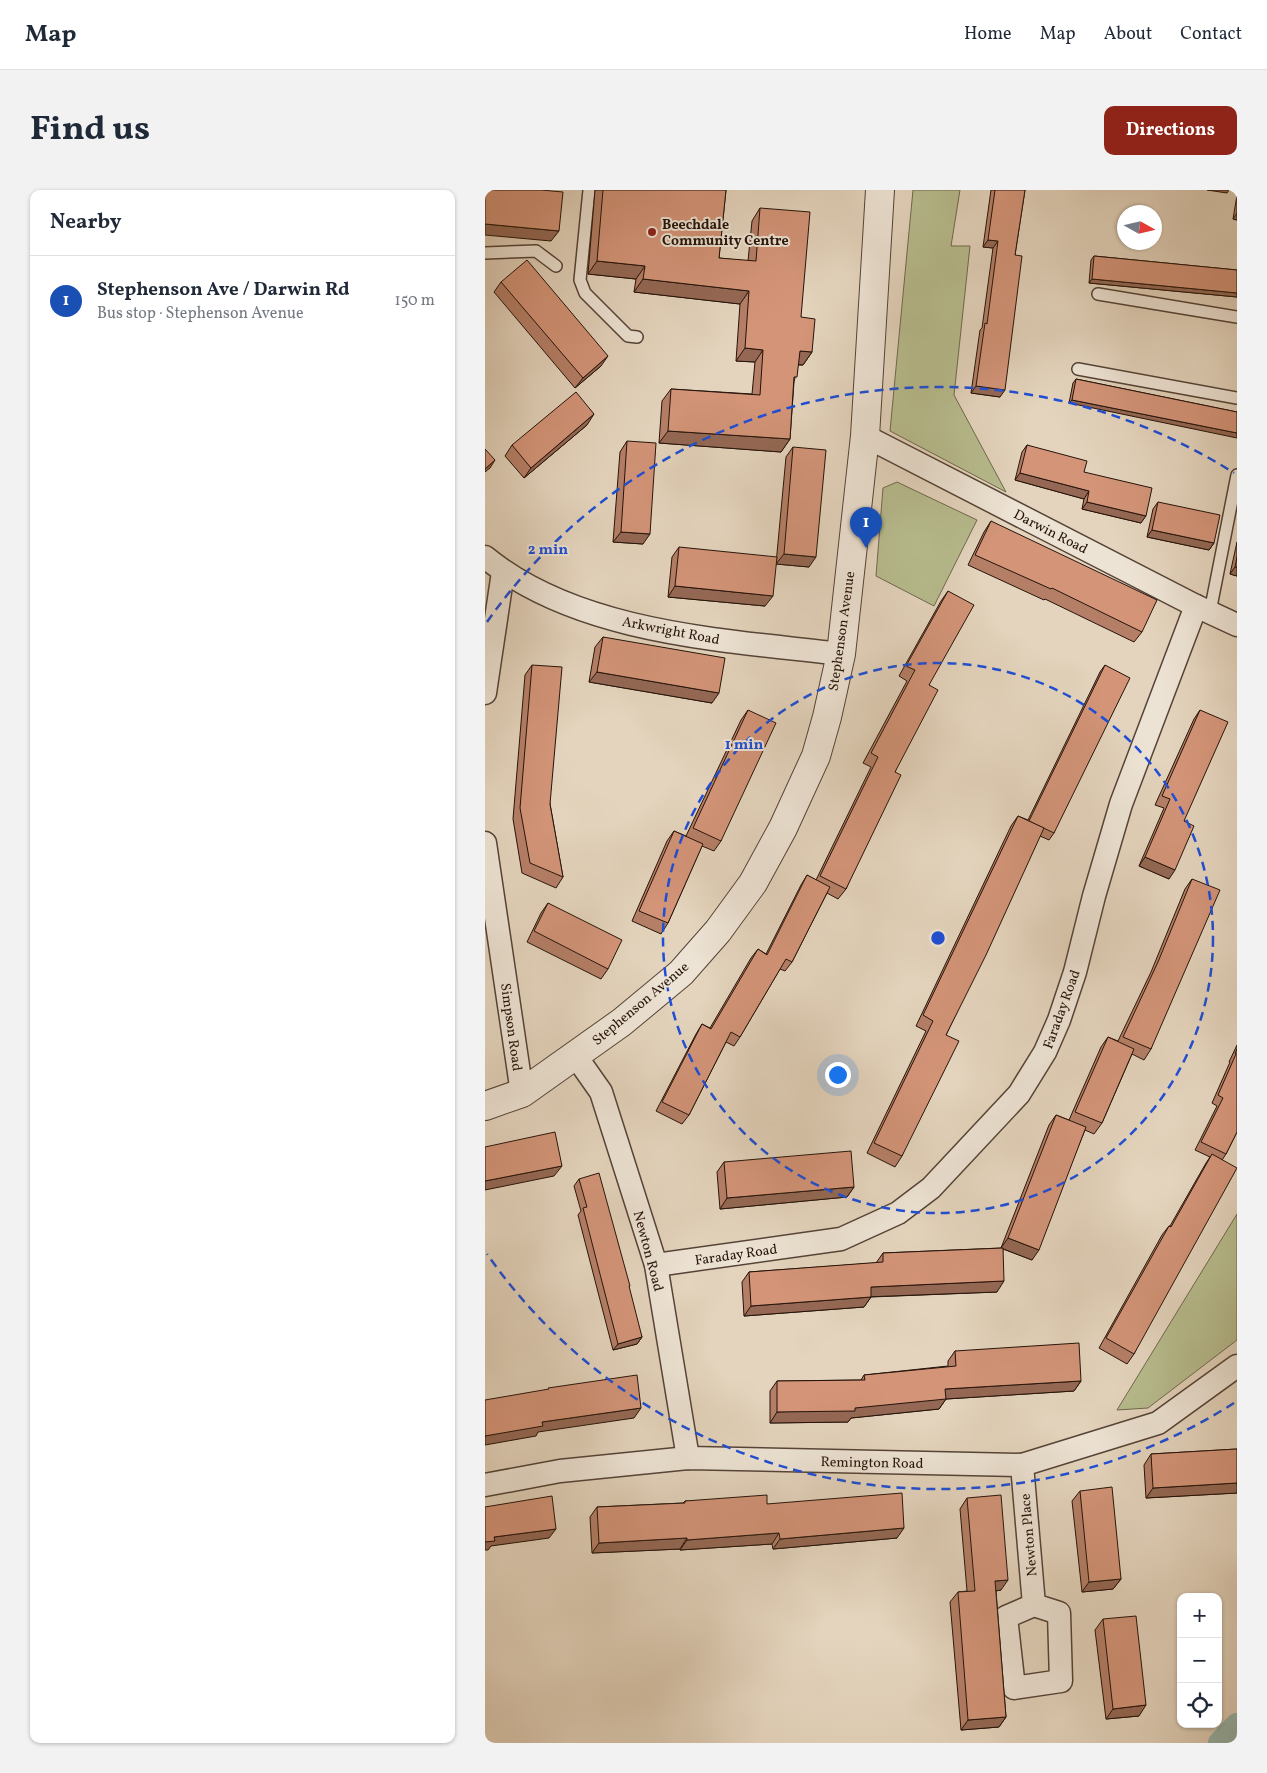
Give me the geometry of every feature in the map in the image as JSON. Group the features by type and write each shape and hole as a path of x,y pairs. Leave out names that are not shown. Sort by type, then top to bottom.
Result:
{"street":[{"name":"Stephenson Avenue","path":"485,1106 522,1093 622,1022 681,972 717,931 753,883 783,828 816,756 841,654 865,436 880,190"},
{"name":"Darwin Road","path":"865,436 1237,625"},
{"name":"Arkwright Road","path":"485,557 503,572 565,604 629,624 725,640 841,654"},
{"path":"485,693 503,572"},
{"name":"Faraday Road","path":"656,1266 841,1239 898,1213 931,1188 1019,1094 1045,1052 1059,1020 1075,972 1094,896 1121,804 1203,609"},
{"name":"Simpson Road","path":"485,844 522,1093"},
{"name":"Newton Road","path":"575,1056 601,1092 656,1266 688,1458"},
{"name":"Remington Road","path":"485,1485 560,1472 688,1458 1022,1465 1158,1424 1237,1366"},
{"name":"Newton Place","path":"1022,1465 1034,1605"}],"lane":[{"path":"589,190 580,280 585,293 627,336 637,336"},
{"path":"485,253 536,251 557,266"},
{"path":"1098,294 1237,317"},
{"path":"1079,369 1237,398"},
{"path":"1203,609 1237,475"}],"green space":[{"path":"913,190 960,190 951,246 970,246 954,395 1006,492 890,431"},
{"path":"897,482 977,520 934,606 876,576 883,488"},
{"path":"1237,1214 1237,1340 1148,1408 1117,1410"}],"building":[{"path":"485,190 563,192 559,231 485,224"},
{"path":"603,190 726,190 719,258 756,261 760,208 810,212 801,317 815,319 812,352 800,351 797,377 794,377 790,439 668,431 671,389 760,395 763,350 745,348 749,291 643,279 645,266 597,261"},
{"path":"995,190 1025,190 1015,255 1022,256 1005,390 976,386 985,323 987,324 998,241 988,240"},
{"path":"1094,256 1237,270 1237,293 1092,279"},
{"path":"527,260 608,356 583,378 501,282"},
{"path":"1076,379 1237,412 1237,433 1072,400"},
{"path":"576,392 594,414 531,468 512,445"},
{"path":"627,441 656,443 650,534 621,532"},
{"path":"1027,445 1087,461 1084,472 1152,488 1146,516 1087,502 1089,491 1020,473"},
{"path":"793,447 826,450 816,557 784,554"},
{"path":"485,449 495,460 485,469"},
{"path":"1158,502 1220,515 1214,543 1152,530"},
{"path":"991,521 1157,600 1142,632 1052,588 975,555"},
{"path":"679,547 777,557 773,596 675,586"},
{"path":"948,591 974,605 929,685 938,690 895,772 901,775 846,889 820,876 878,757 871,753 915,670 906,666"},
{"path":"603,637 725,658 719,693 597,672"},
{"path":"532,665 562,667 550,804 563,877 530,863 520,808"},
{"path":"1105,665 1130,678 1054,833 1029,821"},
{"path":"748,710 776,723 721,841 693,828"},
{"path":"1200,710 1228,722 1184,821 1194,826 1175,870 1145,857 1170,799 1162,796"},
{"path":"1018,816 1044,828 986,955 946,1035 959,1041 902,1156 874,1143 933,1021 923,1015"},
{"path":"674,831 703,844 668,923 639,911"},
{"path":"807,875 830,887 792,962 786,959 740,1037 731,1032 689,1115 662,1102 702,1024 711,1029 758,949 767,955"},
{"path":"1192,879 1220,890 1151,1049 1123,1037 1158,962"},
{"path":"548,903 622,940 608,969 534,931"},
{"path":"1108,1037 1134,1049 1102,1123 1075,1112"},
{"path":"1237,1049 1237,1132 1226,1154 1201,1142 1223,1098 1218,1095"},
{"path":"1056,1115 1086,1127 1039,1250 1008,1238"},
{"path":"555,1132 562,1166 485,1181 485,1147"},
{"path":"851,1151 854,1187 727,1198 724,1162"},
{"path":"1212,1154 1237,1168 1134,1354 1106,1338"},
{"path":"599,1173 642,1337 618,1344 583,1208 587,1207 579,1179"},
{"path":"1003,1248 1004,1281 871,1287 871,1297 751,1306 749,1272 883,1262 883,1253"},
{"path":"1079,1343 1081,1381 945,1389 946,1399 855,1408 855,1411 777,1412 777,1381 865,1380 864,1375 956,1366 955,1351"},
{"path":"637,1375 641,1408 542,1422 543,1426 485,1436 485,1400 548,1388"},
{"path":"1237,1449 1237,1483 1153,1488 1151,1454"},
{"path":"1112,1487 1121,1579 1089,1582 1080,1491"},
{"path":"902,1493 904,1528 780,1539 779,1533 687,1540 687,1538 599,1543 597,1507 685,1503 685,1501 767,1495 767,1504"},
{"path":"1001,1495 1008,1580 995,1581 1006,1717 968,1720 958,1592 975,1591 967,1498"},
{"path":"552,1496 556,1529 494,1537 495,1541 485,1542 485,1507"},
{"path":"1136,1616 1146,1705 1113,1709 1103,1619"}],"waterway":[{"path":"1220,1743 1237,1725"}],"place":[{"name":"Beechdale Community Centre","path":"652,232"},
{"name":"Stephenson Ave / Darwin Rd","path":"866,548"}]}
